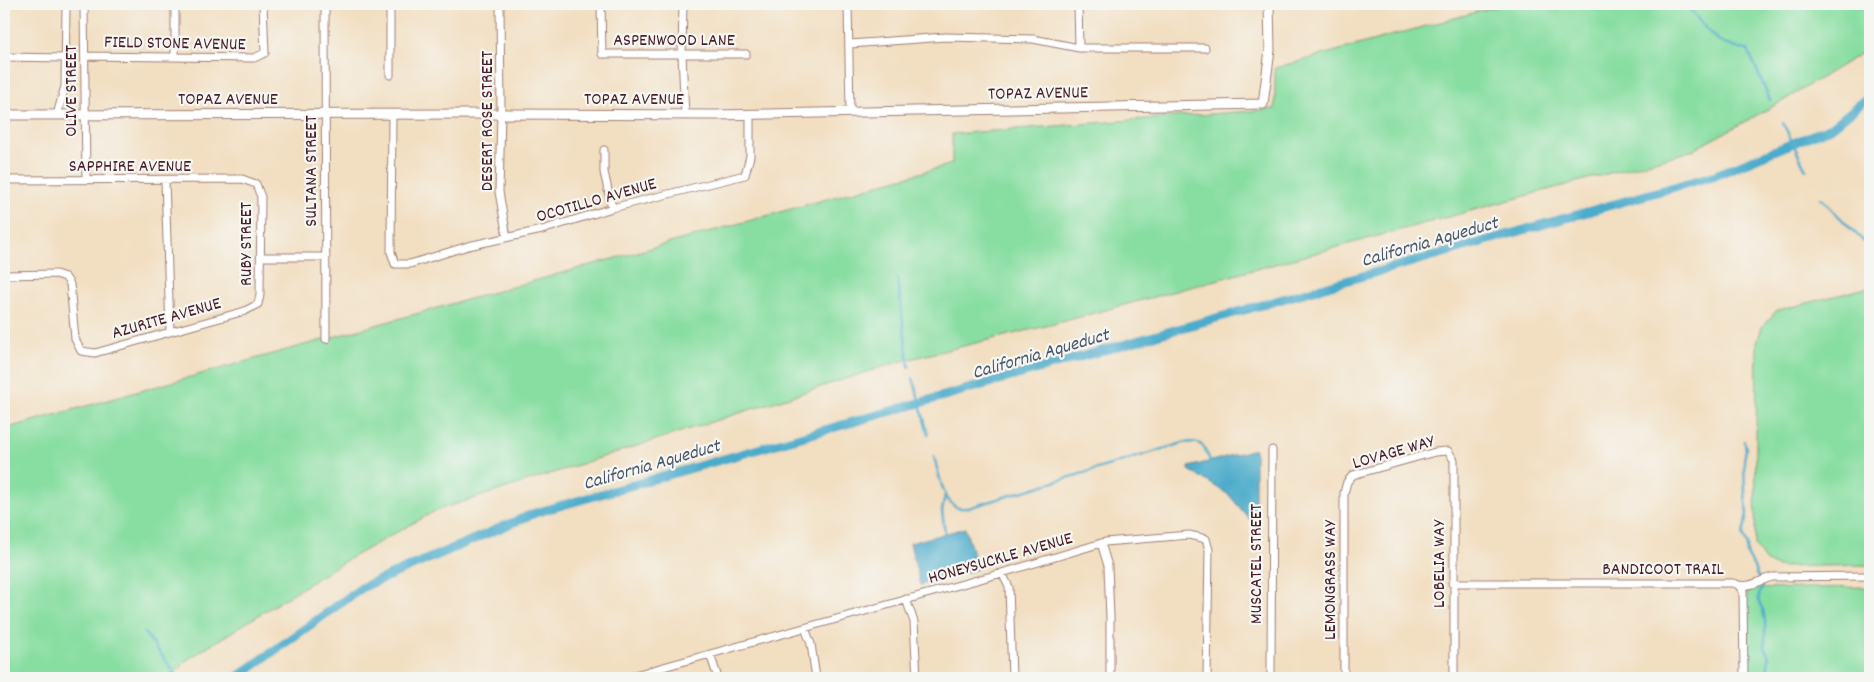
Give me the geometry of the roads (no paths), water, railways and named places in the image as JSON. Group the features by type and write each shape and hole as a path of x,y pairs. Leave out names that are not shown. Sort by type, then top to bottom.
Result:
{"street":[{"name":"OLIVE STREET","path":"56,115 65,86 66,4"},
{"name":"OLIVE STREET","path":"84,4 86,179"},
{"path":"175,4 175,57"},
{"name":"FIELD STONE AVENUE","path":"85,56 254,58 265,53 263,4"},
{"name":"SULTANA STREET","path":"325,4 326,339"},
{"path":"390,4 390,75"},
{"name":"DESERT ROSE STREET","path":"500,4 501,114 499,192 507,237"},
{"name":"ASPENWOOD LANE","path":"601,4 602,54 746,54"},
{"path":"683,4 682,55 685,115"},
{"path":"848,4 850,112"},
{"path":"1078,4 1079,48"},
{"name":"TOPAZ AVENUE","path":"4,115 685,115 1263,104 1270,50 1269,4"},
{"path":"850,44 945,37 1033,39 1079,48 1205,48"},
{"path":"4,57 66,58"},
{"name":"OCOTILLO AVENUE","path":"392,114 390,252 395,264 410,264 468,246 542,230 612,208 745,176 750,156 750,114"},
{"path":"604,150 604,172 612,208"},
{"name":"SAPPHIRE AVENUE","path":"4,180 242,180 256,184"},
{"path":"165,180 170,331"},
{"name":"RUBY STREET","path":"256,184 261,197 260,295 258,304"},
{"path":"261,257 326,257"},
{"name":"AZURITE AVENUE","path":"4,275 56,274 65,277 70,284 75,339 81,350 95,353 245,311 258,304"},
{"name":"MUSCATEL STREET","path":"1271,678 1272,450"},
{"name":"LOVAGE WAY","path":"1347,482 1353,474 1435,452 1448,451"},
{"name":"LOBELIA WAY","path":"1448,451 1454,460 1452,583 1454,678"},
{"name":"LEMONGRASS WAY","path":"1344,678 1344,493 1347,482"},
{"name":"HONEYSUCKLE AVENUE","path":"624,678 1002,574 1101,543 1188,535 1206,538 1209,550 1207,678"},
{"path":"1101,543 1108,566 1110,678"},
{"path":"1002,574 1009,587 1012,678"},
{"name":"BANDICOOT TRAIL","path":"1452,583 1733,583 1752,586 1772,577 1870,576"},
{"path":"1738,585 1743,591 1744,678"},
{"path":"906,599 914,622 917,678"},
{"path":"805,628 811,644 816,678"},
{"path":"710,654 718,678"}],"water":[{"path":"1255,449 1255,526 1229,495 1189,470 1189,467"},
{"path":"965,528 978,569 920,585 910,543"}],"waterway":[{"path":"1689,4 1689,8 1708,31 1720,41 1748,50 1770,100"},
{"name":"California Aqueduct","path":"236,678 363,587 535,513 1716,175 1832,127 1870,96"},
{"name":"California Aqueduct","path":"1783,123 1806,170"},
{"path":"1821,198 1870,248"},
{"path":"897,278 909,367"},
{"name":"California Aqueduct","path":"913,378 928,434"},
{"path":"1744,441 1746,449 1744,460 1747,514 1743,535 1747,545 1747,554 1757,576 1764,582 1759,595 1759,602 1765,621 1765,646 1769,658 1768,678"},
{"path":"934,457 944,492 951,504 959,508 968,508 1183,443 1198,443 1204,447 1210,461"},
{"path":"945,495 942,511 945,533"},
{"path":"144,632 178,677"}]}
